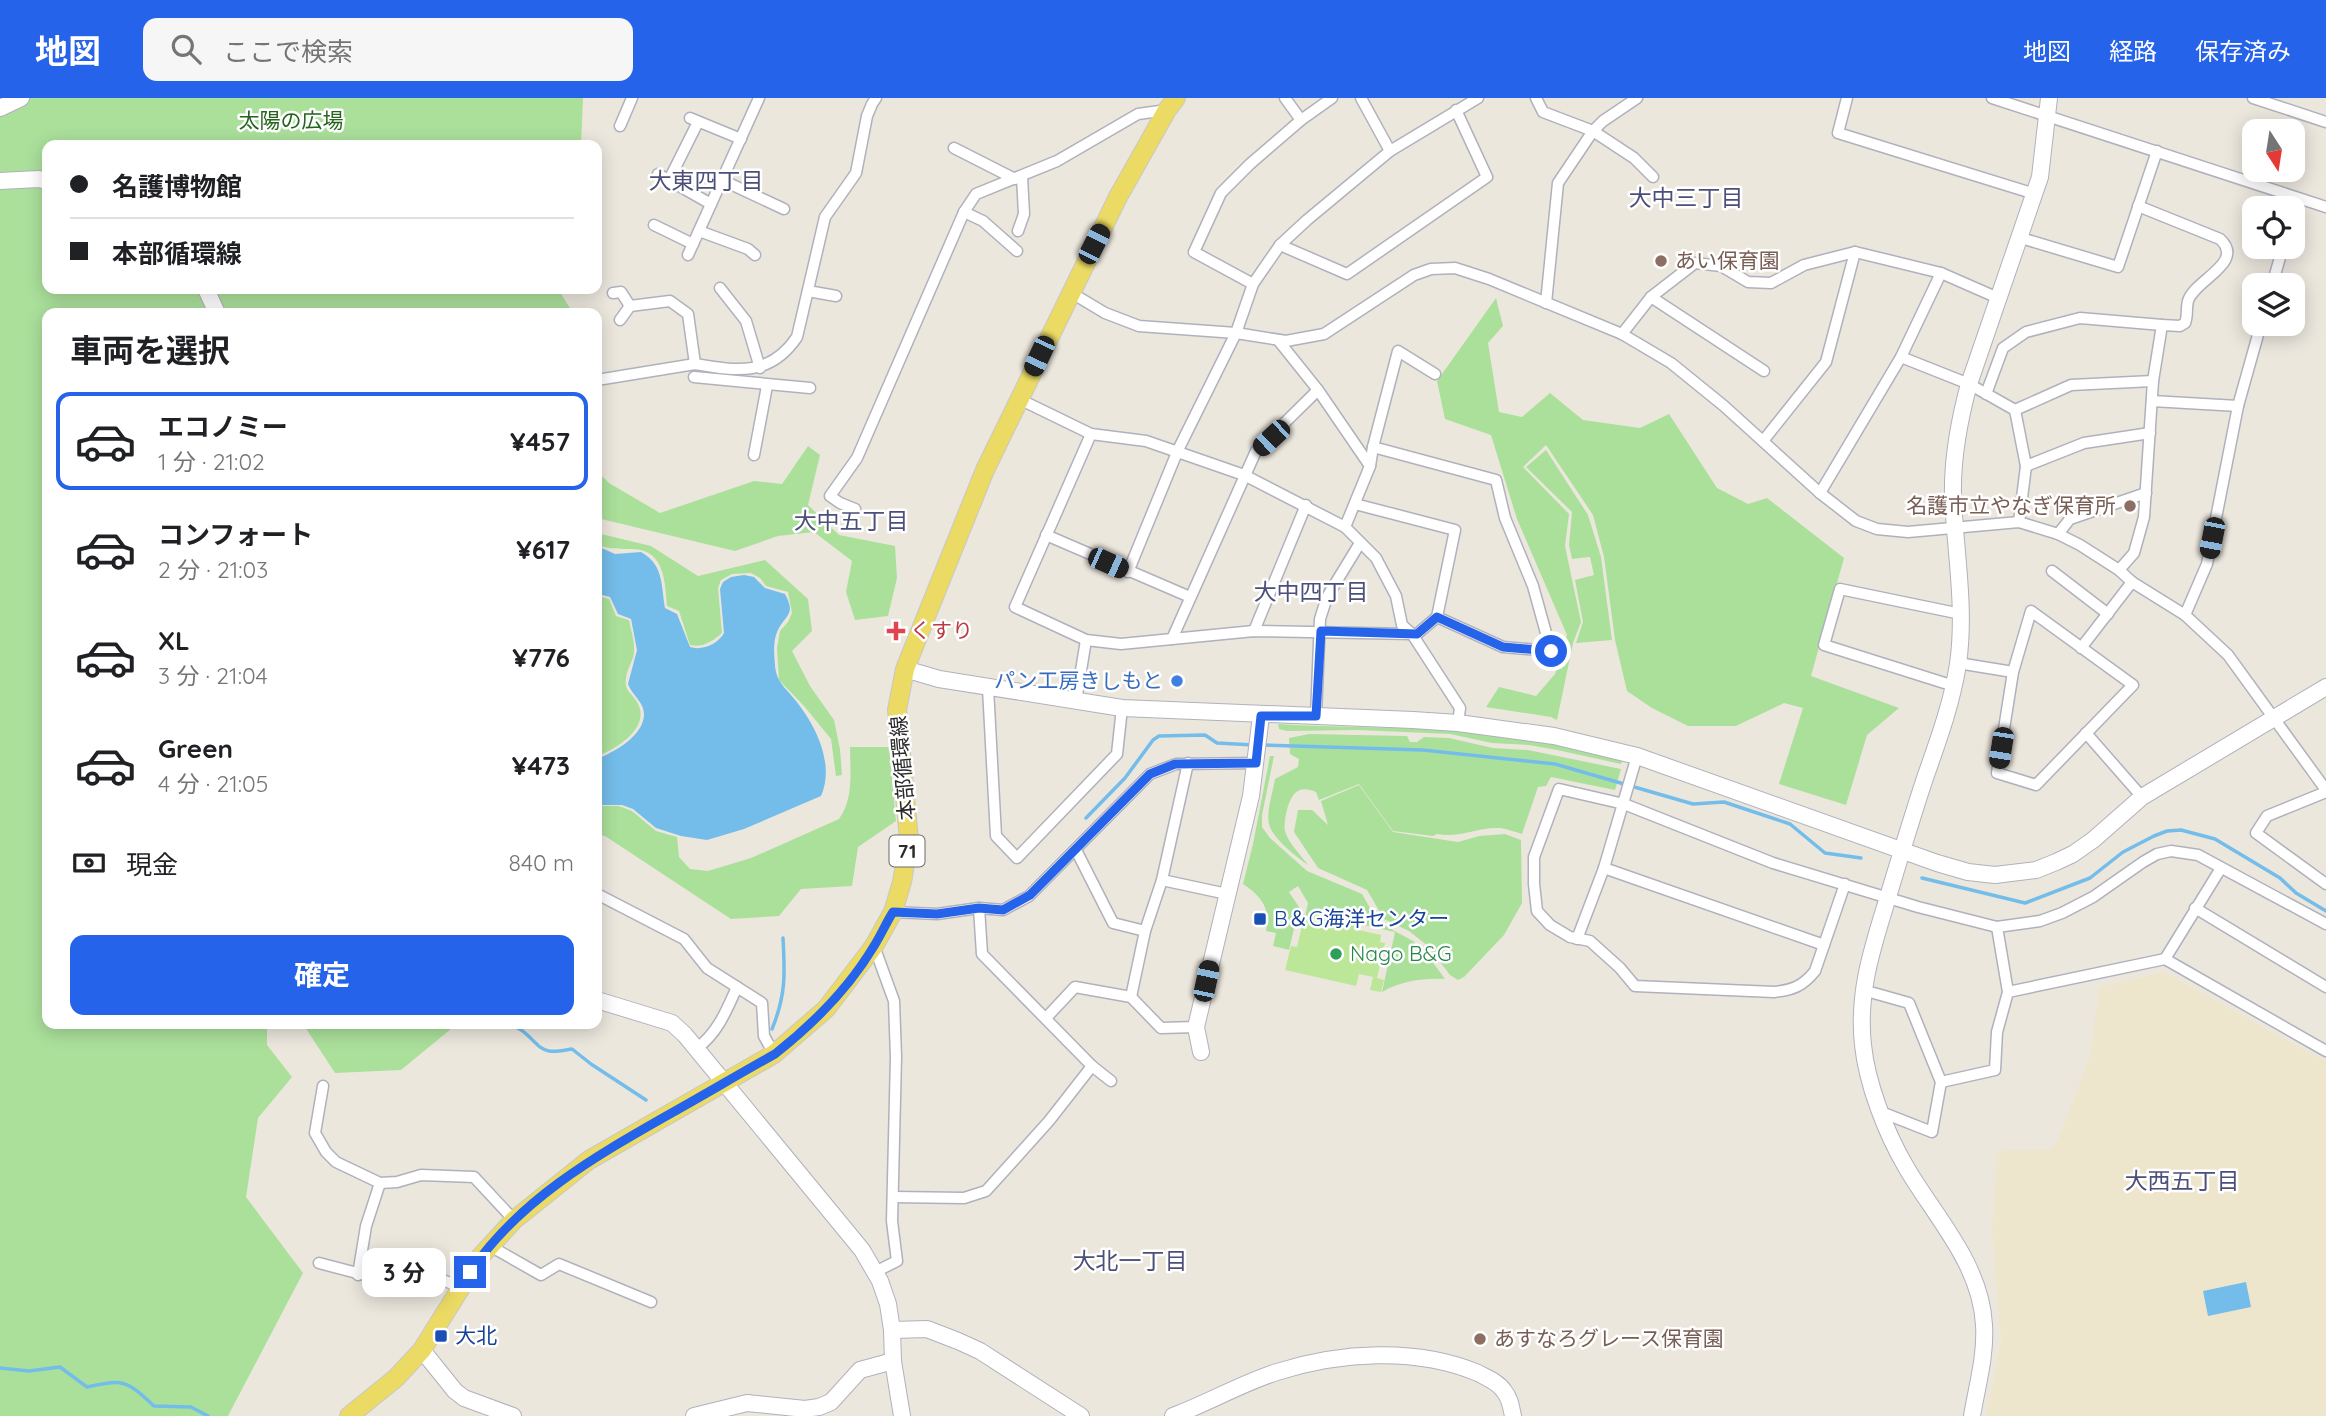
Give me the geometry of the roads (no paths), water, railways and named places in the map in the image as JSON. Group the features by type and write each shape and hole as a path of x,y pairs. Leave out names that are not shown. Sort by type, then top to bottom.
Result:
{"main road":[{"name":"本部循環線","path":"349,1416 396,1378 422,1350 460,1287 490,1246 514,1220 589,1160 775,1054 826,1009 874,946 893,912 902,882 909,840 897,710 905,668 980,482 1019,399 1118,197 1172,104"}],"street":[{"path":"0,108 21,98"},
{"path":"620,125 632,98"},
{"path":"688,256 759,98"},
{"path":"602,379 695,364 732,369 760,368 787,352 797,337 825,218 856,173 862,153 867,116 876,98"},
{"path":"1285,98 1301,120"},
{"path":"1253,284 1194,252 1221,193 1301,120 1332,98"},
{"path":"1361,98 1390,150"},
{"path":"1128,572 1178,450 1236,333 1253,284 1280,245 1390,150 1478,98"},
{"path":"1536,98 1543,113 1593,131 1634,158 1653,177"},
{"path":"1546,303 1558,183 1593,131 1637,98"},
{"path":"1847,98 1838,133 2035,194"},
{"path":"1992,98 2290,196"},
{"path":"1972,1416 1983,1356 1984,1325 1977,1291 1957,1244 1907,1168 1881,1112 1863,1048 1863,990 1874,942 1954,686 1961,614 1953,493 1956,443 1969,384 2040,177 2049,98"},
{"path":"2253,98 2277,101 2326,122"},
{"path":"855,509 830,496 857,458 964,212 976,194 1057,161 1138,114 1172,104"},
{"path":"1280,245 1347,274 1487,177 1456,110"},
{"path":"669,180 694,120 741,139"},
{"path":"954,148 1018,178"},
{"path":"2021,238 2118,267 2157,151"},
{"path":"658,174 711,204"},
{"path":"1018,178 1024,214 1018,231"},
{"path":"0,181 42,179"},
{"path":"722,180 784,209"},
{"path":"2305,201 2326,207"},
{"path":"1986,394 2003,348 2026,332 2080,318 2180,326 2185,323 2188,301 2195,289 2224,262 2227,252 2225,244 2220,239 2138,206"},
{"path":"964,212 983,220 1017,251"},
{"path":"654,225 693,244"},
{"path":"699,231 748,248 755,255"},
{"path":"1622,334 1651,297 1695,263 1721,266 1748,282 1771,283 1804,265 1855,252 1941,273 1998,298"},
{"path":"1763,441 1826,362 1855,252"},
{"path":"1070,292 1105,313 1139,326 1236,333 1286,341 1324,334 1414,275 1431,269 1455,268 1489,279 1622,334 1671,363 1856,522 1877,529 1908,532 2019,522 2058,534 2119,570 2132,582 2185,615 2228,655 2326,791 2267,816 2256,833 2326,884"},
{"path":"1820,493 1901,357 1941,273"},
{"path":"720,288 746,321 760,368"},
{"path":"808,291 836,296"},
{"path":"613,293 621,292 630,306"},
{"path":"1651,297 1764,371"},
{"path":"620,320 630,306 670,301 688,314 695,364"},
{"path":"2119,570 2134,553 2144,517 2153,381 2162,325"},
{"path":"2185,615 2207,564 2238,406 2257,336"},
{"path":"1278,340 1318,390 1370,466"},
{"path":"1345,527 1370,466 1398,351 1435,374"},
{"path":"1901,357 1969,384 2015,410"},
{"path":"730,386 732,369"},
{"path":"694,377 730,386 810,388"},
{"path":"2015,410 2071,385 2153,381"},
{"path":"754,455 767,386"},
{"path":"1172,639 1256,452 1318,390"},
{"path":"1019,399 1091,435 1146,441 1244,475 1345,527 1376,558 1396,596 1402,625 1412,634 1460,708 1458,723"},
{"path":"2152,401 2238,406"},
{"path":"2015,410 2026,466 2019,522"},
{"path":"2026,466 2084,443 2150,433"},
{"path":"1091,435 1015,607 1086,640 1121,644 1254,631 1417,634 1437,617 1455,530 1355,504"},
{"path":"1373,447 1496,480 1505,518 1533,586 1551,651 1503,647 1437,617"},
{"path":"2058,534 2070,519 2146,493"},
{"path":"1254,631 1306,505"},
{"path":"1046,536 1189,597"},
{"path":"1316,716 1320,619 1327,597 1360,543"},
{"path":"2052,571 2108,614"},
{"path":"2081,648 2132,582"},
{"path":"1954,686 1824,645 1840,589 1961,614"},
{"path":"2031,611 2133,685 2036,785 1997,773 2013,672 2031,611"},
{"path":"1076,701 1086,640"},
{"path":"1958,663 2013,672"},
{"path":"905,668 932,677 988,688 1122,708 1261,722 1316,716 1458,723 1554,736 1637,757 1968,872 1995,876 2036,870 2073,855 2142,797 2326,687"},
{"path":"988,688 996,836 1017,858 1117,754 1122,708"},
{"path":"1201,1052 1196,1027 1244,832 1261,722"},
{"path":"2087,733 2142,797"},
{"path":"1577,939 1604,868 1637,757"},
{"path":"893,912 937,914 979,908 1003,910 1030,895 1150,774 1175,764 1257,759"},
{"path":"1131,997 1145,931 1162,880 1188,763"},
{"path":"1845,884 1815,971 1794,990 1774,992 1635,986 1620,968 1590,942 1570,937 1550,925 1537,911 1534,857 1559,789 1624,804 1773,863 1845,884 1919,907 1997,927 2040,921 2062,913 2093,897 2157,854 2171,851 2198,855 2326,924"},
{"path":"1076,850 1113,923 1145,931"},
{"path":"1604,868 1824,945"},
{"path":"2165,959 2221,868"},
{"path":"1162,880 1227,894"},
{"path":"602,897 684,939 707,968 762,1003 764,1036 775,1054"},
{"path":"979,908 982,954 1092,1066 1111,1081"},
{"path":"2195,908 2326,987"},
{"path":"1941,1082 1995,1070 1997,1032 2008,992 1997,927"},
{"path":"874,946 894,1001 896,1057 892,1221 897,1261 875,1272"},
{"path":"2008,992 2165,959 2326,1051"},
{"path":"697,1048 707,1041 723,1018 737,987"},
{"path":"1045,1018 1075,987 1131,997 1161,1028 1196,1027"},
{"path":"1863,990 1909,1003 1941,1082 1932,1132 1881,1112"},
{"path":"602,1002 672,1023 697,1048 862,1250 886,1297 902,1416"},
{"path":"893,1197 964,1198 986,1191 1049,1121 1092,1066"},
{"path":"323,1086 315,1133 326,1152 336,1162 380,1183 397,1182 421,1175 474,1177 514,1220"},
{"path":"358,1275 366,1226 380,1183"},
{"path":"490,1246 541,1275 558,1264 651,1303"},
{"path":"319,1263 376,1278 402,1269 416,1269 460,1287"},
{"path":"892,1330 927,1329 980,1351 1081,1416"},
{"path":"422,1350 455,1391 464,1398 513,1416"},
{"path":"1173,1416 1205,1405 1274,1373 1303,1365 1370,1357 1409,1356 1460,1366 1488,1378 1504,1391 1513,1416"},
{"path":"694,1416 747,1403 805,1409 819,1407 831,1402 860,1370 893,1361"}],"water":[{"path":"602,548 615,554 641,552 658,569 665,608 677,614 690,647 700,648 709,646 724,633 720,589 723,582 731,577 744,575 754,577 765,588 785,594 790,611 776,636 776,671 782,684 810,722 821,746 826,771 821,796 744,829 707,840 656,828 633,809 622,805 602,805 602,756 634,736 643,722 644,714 628,684 637,650 631,619 618,614 610,597 602,595"},
{"path":"2246,1282 2251,1307 2208,1316 2203,1291"}],"waterway":[{"path":"1086,818 1125,778 1153,740 1159,736 1205,735 1217,743 1254,745"},
{"path":"1261,745 1423,750 1555,764 1693,804 1724,802 1790,824 1825,853 1861,858"},
{"path":"1922,878 2025,903 2090,878 2123,852 2154,836 2181,830 2215,839 2280,878 2296,893 2326,911"},
{"path":"772,1029 784,984 783,938"},
{"path":"519,1029 549,1051 572,1049 646,1100"},
{"path":"0,1368 29,1371 60,1367 87,1387 109,1383 124,1384 154,1406 191,1407 208,1416"}],"place":[{"name":"あい保育園","path":"1661,261"},
{"name":"名護市立やなぎ保育所","path":"2130,506"},
{"name":"くすり","path":"896,631"},
{"name":"パン工房きしもと","path":"1177,681"},
{"name":"B＆G海洋センター","path":"1260,919"},
{"name":"Nago B&G","path":"1336,954"},
{"name":"大北","path":"441,1336"},
{"name":"あすなろグレース保育園","path":"1480,1339"}],"district":[{"name":"大東四丁目","path":"706,181"},
{"name":"大中三丁目","path":"1686,198"},
{"name":"大中五丁目","path":"851,521"},
{"name":"大中四丁目","path":"1311,592"},
{"name":"大西五丁目","path":"2182,1181"},
{"name":"大北一丁目","path":"1130,1261"}],"park label":[{"name":"太陽の広場","path":"291,121"}]}
